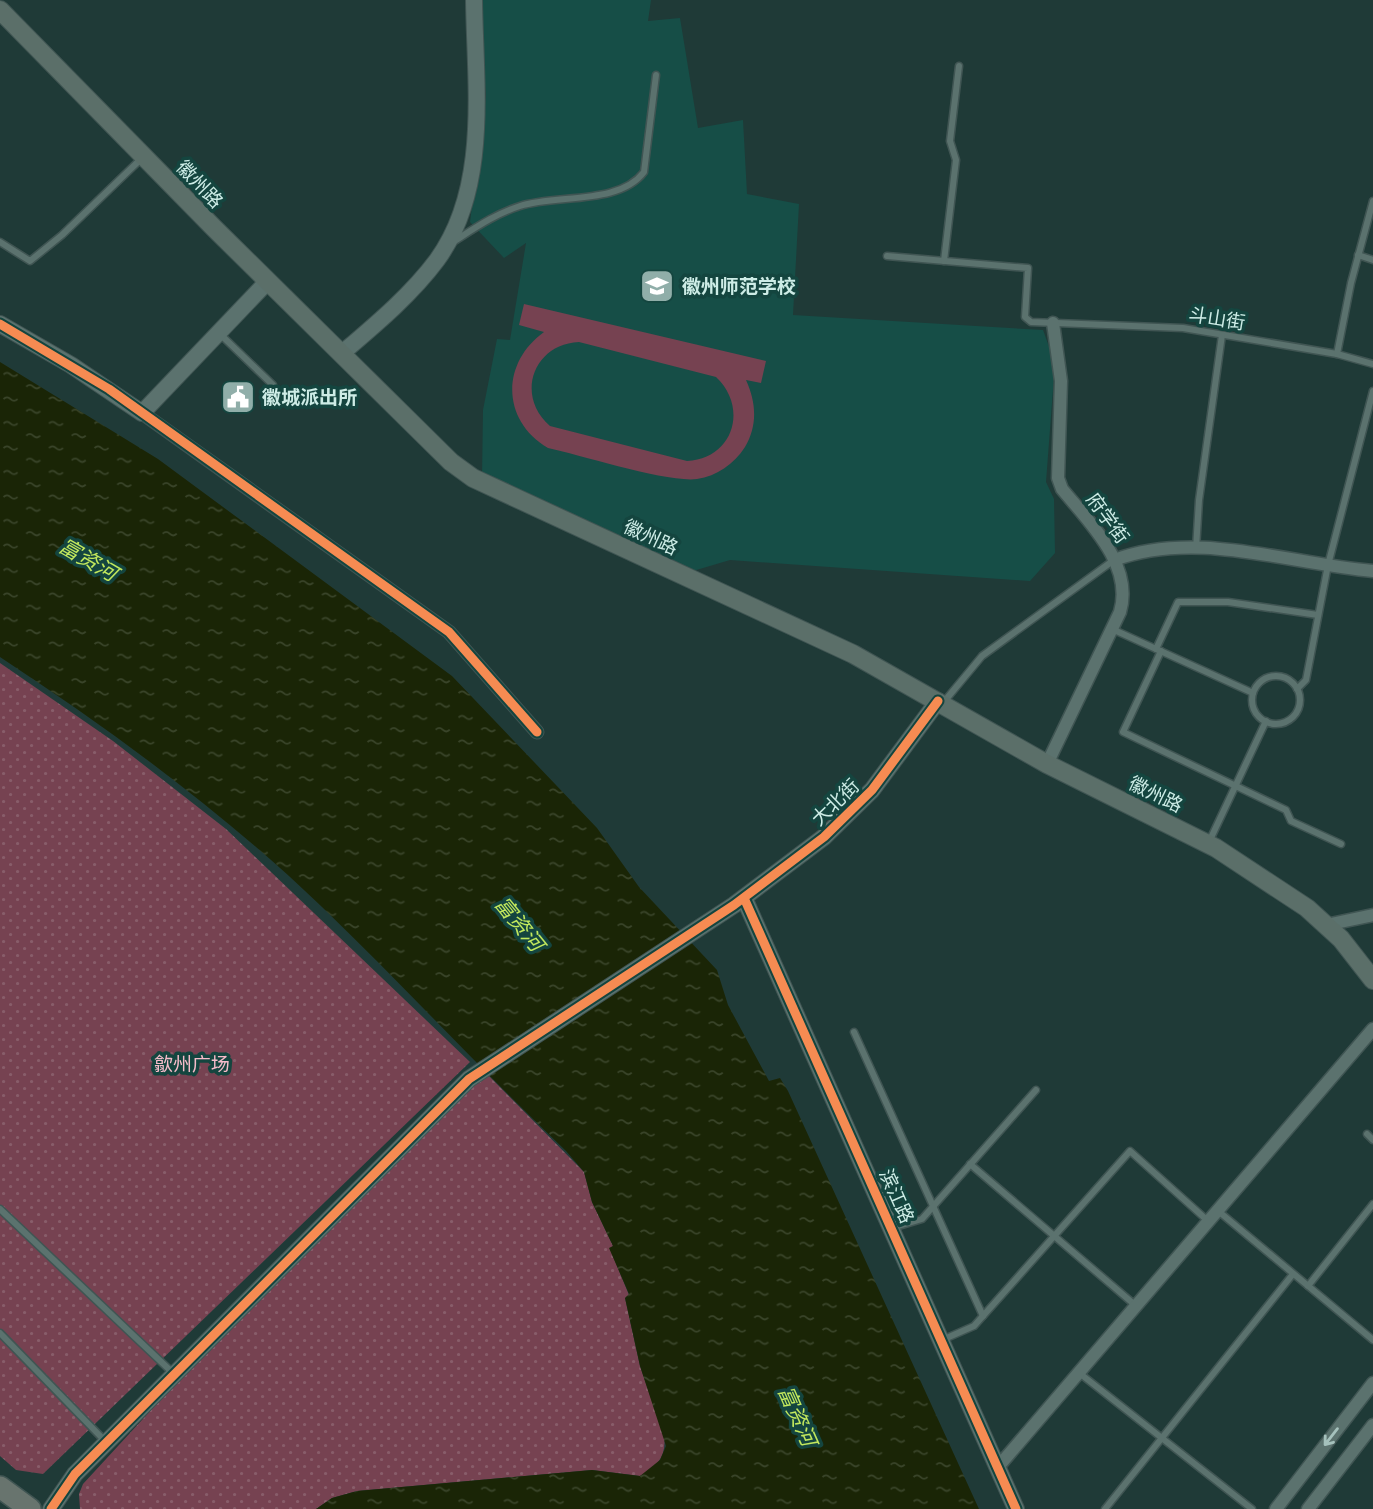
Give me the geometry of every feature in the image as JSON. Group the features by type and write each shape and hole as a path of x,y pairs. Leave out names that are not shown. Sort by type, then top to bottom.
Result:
{"highway":[{"path":"0,1487 30,1509"}],"main road":[{"name":"徽州路","path":"0,10 451,462 486,486 853,654 1047,764 1208,844 1292,896 1326,925 1373,980"}],"street":[{"path":"341,354 389,312 425,274 445,247 462,211 474,145 474,0"},
{"path":"142,413 268,281"},
{"name":"府学街","path":"1047,764 1112,629 1123,596 1114,560 1062,489 1058,478 1060,369 1053,323"},
{"path":"0,324 80,371 142,413 449,632 537,732"},
{"path":"1114,560 1155,548 1225,549 1373,571"},
{"name":"大北街","path":"51,1509 75,1474 106,1442 470,1079 739,901 845,819 872,790 941,702"},
{"name":"滨江路","path":"739,901 892,1227 1016,1509"},
{"path":"1326,925 1373,915"},
{"path":"998,1467 1373,1029"},
{"path":"1276,1509 1373,1383"},
{"path":"1308,1509 1373,1425"}],"lane":[{"path":"887,256 944,261 956,160 950,141 959,66"},
{"path":"445,247 489,219 517,206 602,193 636,183 644,172 656,75"},
{"path":"0,242 30,261 62,235 144,156"},
{"path":"1337,354 1373,201"},
{"path":"1359,255 1373,260"},
{"name":"斗山街","path":"944,261 1028,268 1024,317 1031,322 1142,325 1337,354 1373,364"},
{"path":"219,333 273,385"},
{"path":"1196,549 1199,500 1223,335"},
{"path":"1297,689 1306,680 1328,565 1373,391"},
{"path":"941,702 982,656 1114,560"},
{"path":"1318,615 1228,601 1178,602 1123,732 1286,810 1291,821 1341,844"},
{"path":"1112,629 1253,693"},
{"path":"1277,675 1293,682 1297,689 1303,700 1295,718 1276,725 1256,717 1253,693 1256,683 1277,675"},
{"path":"1208,844 1266,721"},
{"path":"854,1032 983,1316"},
{"path":"892,1227 922,1220 1036,1090"},
{"path":"942,1340 974,1326 1130,1151 1212,1216 1293,1274 1373,1340"},
{"path":"970,1164 1135,1305"},
{"path":"1308,1286 1373,1204"},
{"path":"0,1209 174,1374"},
{"path":"1105,1509 1293,1274"},
{"path":"0,1333 106,1442"},
{"path":"1078,1372 1252,1509"}],"shaded area":[{"name":"徽州师范学校","path":"483,0 651,0 648,21 680,18 698,128 743,120 747,194 799,204 793,315 1043,330 1055,363 1046,482 1054,499 1055,553 1030,581 730,560 693,571 482,479 483,410 497,339 510,340 526,243 504,258 470,222 486,95 480,39"}],"green space":[{"path":"524,304 766,361 761,383 746,380 752,397 754,422 745,447 736,459 718,472 697,479 646,473 548,448 521,422 512,391 520,359 544,332 519,325","holes":["579,342 716,377 726,389 732,403 731,430 716,451 703,458 687,461 550,426 539,414 533,400 534,374 540,362 563,345"]},
{"name":"歙州广场","path":"0,663 113,741 226,829 470,1062 43,1474 16,1470 0,1456"},
{"path":"489,1076 584,1172 592,1202 613,1246 610,1249 629,1295 625,1298 640,1366 664,1436 664,1449 656,1465 640,1476 592,1470 357,1491 332,1498 316,1509 80,1509 79,1494 83,1484 188,1370 474,1083"}],"water":[{"name":"富资河","path":"0,362 158,459 452,676 597,828 639,887 717,970 728,1005 769,1081 780,1078 788,1091 979,1509 316,1509 332,1498 357,1491 592,1470 640,1476 660,1460 666,1446 640,1366 625,1298 629,1294 609,1248 613,1246 592,1202 584,1172 566,1151 285,872 207,806 126,744 0,657"}],"cycle path":[{"path":"0,324 109,389 449,632 537,732"},
{"path":"51,1509 75,1474 469,1079 734,905 824,837 872,790 938,701"},
{"path":"744,898 1016,1509"}],"place":[{"name":"徽州师范学校","path":"657,286"},
{"name":"徽城派出所","path":"238,397"}]}
